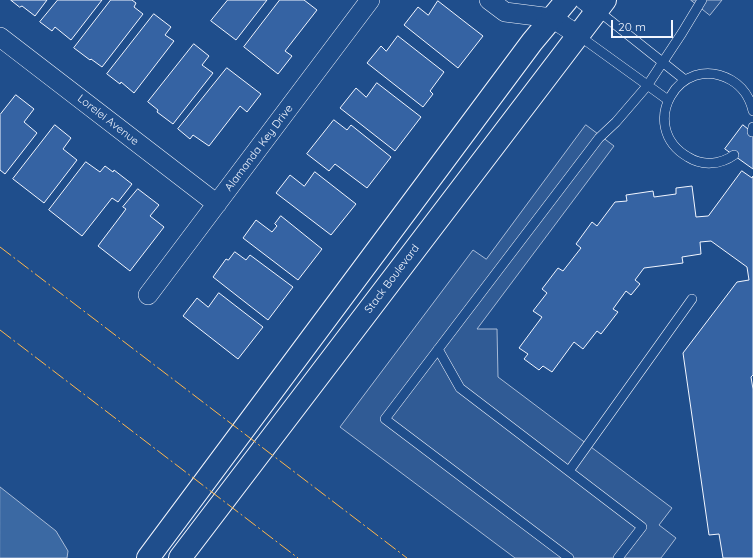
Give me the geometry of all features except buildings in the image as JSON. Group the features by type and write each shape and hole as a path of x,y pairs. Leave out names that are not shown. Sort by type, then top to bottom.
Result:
{"street":[{"path":"489,0 505,12 552,18 578,35"},
{"path":"148,558 532,42 567,0"},
{"name":"Alamanda Key Drive","path":"148,296 368,1"},
{"name":"Stack Boulevard","path":"180,558 578,35 595,3"},
{"name":"Lorelei Avenue","path":"0,37 217,204"}],"lane":[{"path":"569,558 385,418 599,138 616,122 647,86 702,0"},
{"path":"595,3 685,80"},
{"path":"578,35 668,100"},
{"path":"734,155 723,161 709,163 691,159 673,146 667,134 664,122 665,109 668,100 677,86 685,80 700,74 713,74 725,76 746,92 753,111"},
{"path":"569,471 692,298"},
{"path":"438,349 460,388 642,527 618,558"}],"shaded area":[{"path":"691,0 722,0 710,15"},
{"path":"586,125 614,146 477,329 497,329 498,377 672,508 659,525 676,538 661,558 515,558 340,427 473,250 486,259"},
{"path":"0,487 56,531 68,551 67,558 0,558"}],"power":[{"path":"0,247 407,558"},
{"path":"0,330 298,558"}]}
